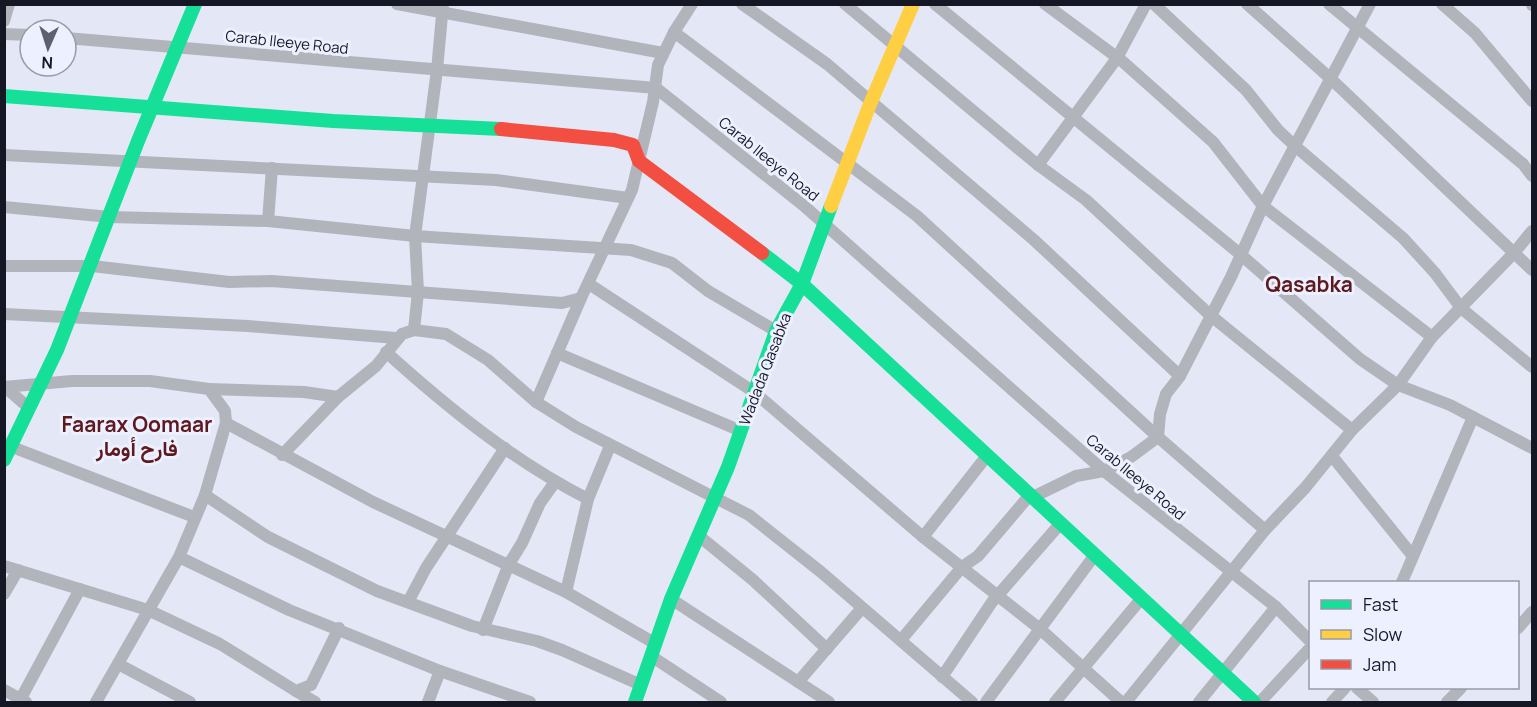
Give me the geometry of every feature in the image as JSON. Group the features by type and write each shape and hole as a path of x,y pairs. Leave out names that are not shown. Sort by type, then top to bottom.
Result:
{"street":[{"path":"4,21 9,4"},
{"path":"4,460 41,384 92,266 151,107 178,49 195,4"},
{"path":"398,4 442,8 663,52"},
{"path":"536,402 628,198 639,161 663,52 692,4"},
{"path":"742,4 827,64 870,104 1034,240 1180,376"},
{"path":"845,4 1038,165 1086,200 1210,315 1352,430"},
{"name":"Wadada Qasabka","path":"635,702 671,598 716,498 776,331 802,284 870,104 913,4"},
{"path":"935,4 1240,254 1360,359 1398,385 1473,417 1533,448"},
{"path":"1045,4 1117,58 1213,142 1263,206 1432,338"},
{"path":"1038,165 1117,58 1146,4"},
{"path":"1154,4 1246,90 1272,123 1295,146 1403,238 1435,273 1461,308 1533,367"},
{"path":"1247,4 1331,79 1533,270"},
{"path":"1329,4 1357,30 1522,164 1533,176"},
{"path":"901,640 962,567 978,556 1030,497 1076,476 1104,471 1131,458 1158,437 1162,402 1180,376 1263,206 1370,4"},
{"path":"1442,4 1475,33 1533,101"},
{"path":"414,330 418,292 415,236 437,70 442,8"},
{"path":"674,32 917,216 1158,437 1265,530"},
{"name":"Carab Ileeye Road","path":"78,39 656,88 803,204 1104,471 1276,607 1309,638"},
{"path":"4,96 333,122 430,125 614,140 633,145 638,153 639,161 720,219 802,284 1254,702"},
{"path":"4,155 424,178 441,176 496,180 628,198"},
{"path":"267,221 272,168"},
{"path":"4,207 110,217 267,221 415,236 631,250 672,263 708,291 776,331"},
{"path":"1126,702 1265,530 1332,456 1352,430 1398,385 1432,338 1533,231"},
{"path":"4,266 92,266 229,282 272,281 562,303 581,298"},
{"path":"590,284 754,392 923,537 1040,629 1121,702"},
{"path":"4,314 396,338 414,330 446,334 462,342 536,402 610,446 749,515 781,539 972,702"},
{"path":"282,454 338,397 376,366 396,338"},
{"path":"386,352 432,393 505,448 555,482 588,499"},
{"path":"557,353 741,431"},
{"path":"5,387 41,384 171,382 209,389 304,392 338,397"},
{"path":"5,387 29,408"},
{"path":"96,702 178,557 205,495 226,423 225,411 209,389"},
{"path":"1402,581 1412,555 1447,482 1473,417"},
{"path":"226,423 373,502 566,592 653,650 721,702"},
{"path":"566,592 588,499 610,446"},
{"path":"12,447 194,518"},
{"path":"408,602 426,568 505,448"},
{"path":"1332,456 1412,555"},
{"path":"923,537 987,457"},
{"path":"483,630 509,564 522,543 540,503 555,482"},
{"path":"205,495 267,537 377,591 483,630 537,641 640,685"},
{"path":"942,677 992,602 1060,524"},
{"path":"699,536 753,580 827,649"},
{"path":"986,702 1094,556"},
{"path":"178,557 289,610 339,628 440,671 530,702"},
{"path":"4,566 148,610 220,644 315,702"},
{"path":"4,594 18,570"},
{"path":"4,690 22,701 80,589"},
{"path":"671,598 829,702"},
{"path":"1055,702 1141,599"},
{"path":"1199,702 1276,607"},
{"path":"798,682 862,608"},
{"path":"1519,627 1533,612"},
{"path":"296,691 311,685 339,628"},
{"path":"1260,702 1309,650"},
{"path":"118,664 172,698 190,702"},
{"path":"428,702 440,671"},
{"path":"1332,702 1343,689"},
{"path":"1359,689 1373,702"},
{"path":"1447,702 1459,689"}],"traffic: fast":[{"path":"4,460 57,350 138,141 195,4"},
{"path":"4,96 333,121 501,129"},
{"path":"635,702 671,599 728,467 776,331 802,284 831,206"},
{"path":"762,253 802,284 1254,702"}],"traffic: slow":[{"path":"831,206 870,104 913,4"}],"traffic: jam":[{"path":"501,129 614,140 633,145 639,161 762,253"}],"district":[{"name":"Qasabka","path":"1309,284"},
{"name":"Faarax Oomaar فارح أومار","path":"137,436"}]}
